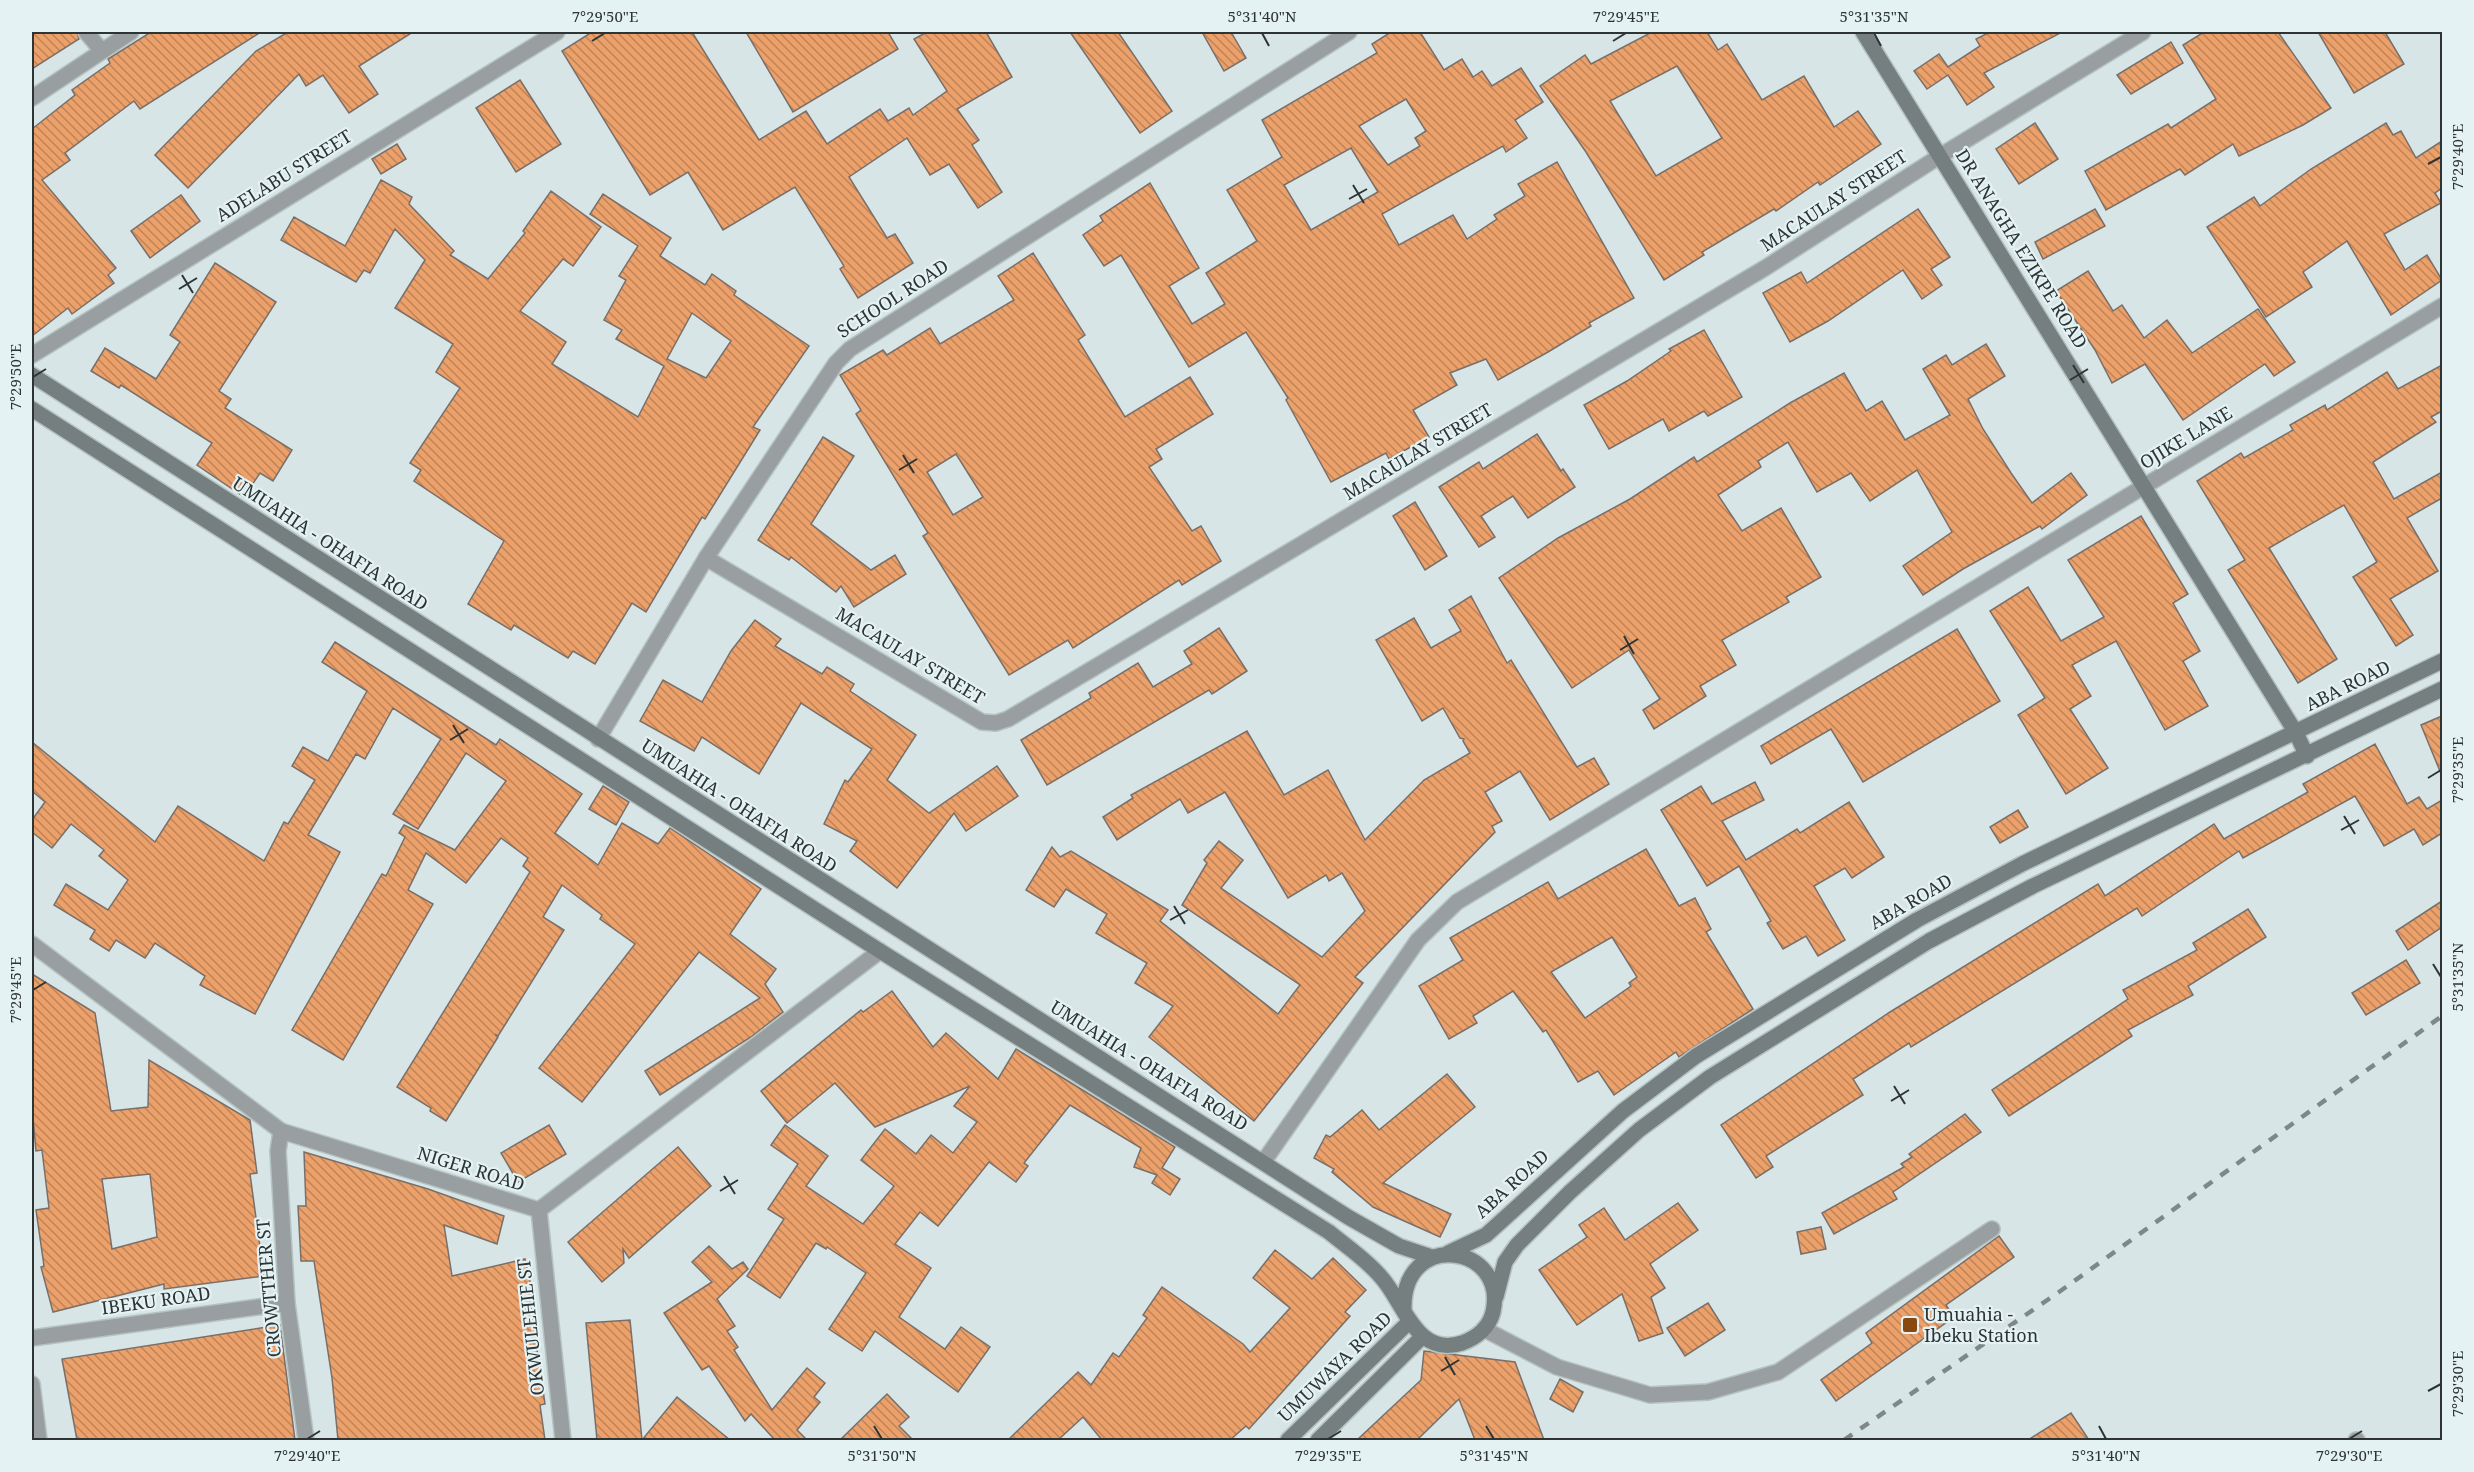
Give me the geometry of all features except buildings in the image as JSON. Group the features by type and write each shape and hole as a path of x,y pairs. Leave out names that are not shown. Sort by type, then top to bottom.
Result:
{"main road":[{"name":"DR ANAGHA EZIKPE ROAD","path":"1863,32 2296,733 2307,756"},
{"name":"UMUAHIA - OHAFIA ROAD","path":"32,375 898,932 1264,1161 1348,1217 1399,1246 1432,1257"},
{"path":"32,409 880,951 1329,1232 1381,1276 1422,1337 1438,1344 1455,1345 1471,1340 1484,1329 1492,1316 1505,1262 1517,1245 1570,1191 1639,1130 1710,1077 1847,991 2033,886 2442,689"},
{"name":"ABA ROAD","path":"1448,1253 1486,1235 1623,1111 1696,1056 1917,920 2022,864 2442,661"},
{"path":"1407,1315 1404,1293 1409,1278 1419,1265 1432,1257 1448,1253 1469,1259 1486,1273 1493,1286 1495,1300"},
{"name":"UMUWAYA ROAD","path":"1288,1440 1407,1315"},
{"path":"1318,1440 1422,1337"}],"street":[{"path":"86,32 102,51"},
{"path":"32,98 131,32"},
{"name":"ADELABU STREET","path":"32,355 557,32"},
{"name":"SCHOOL ROAD","path":"598,739 706,558 836,363 850,349 1349,32"},
{"name":"MACAULAY STREET","path":"706,558 982,722 996,723 1029,707 1765,268 1940,156 2143,32"},
{"name":"OJIKE LANE","path":"1264,1161 1418,940 1457,902 2442,306"},
{"name":"NIGER ROAD","path":"32,944 280,1131 539,1210 880,951"},
{"name":"CROWTTHER ST","path":"280,1131 278,1151 287,1303 306,1440"},
{"name":"OKWULEHIE ST","path":"539,1210 563,1440"},
{"path":"1484,1329 1557,1367 1650,1395 1708,1392 1778,1372 1992,1229"},
{"name":"IBEKU ROAD","path":"32,1338 287,1303"},
{"path":"32,1384 39,1440"}],"railway":[{"path":"1844,1440 2059,1292 2442,1016"}],"place":[{"name":"Umuahia - Ibeku Station","path":"1910,1325"}]}
